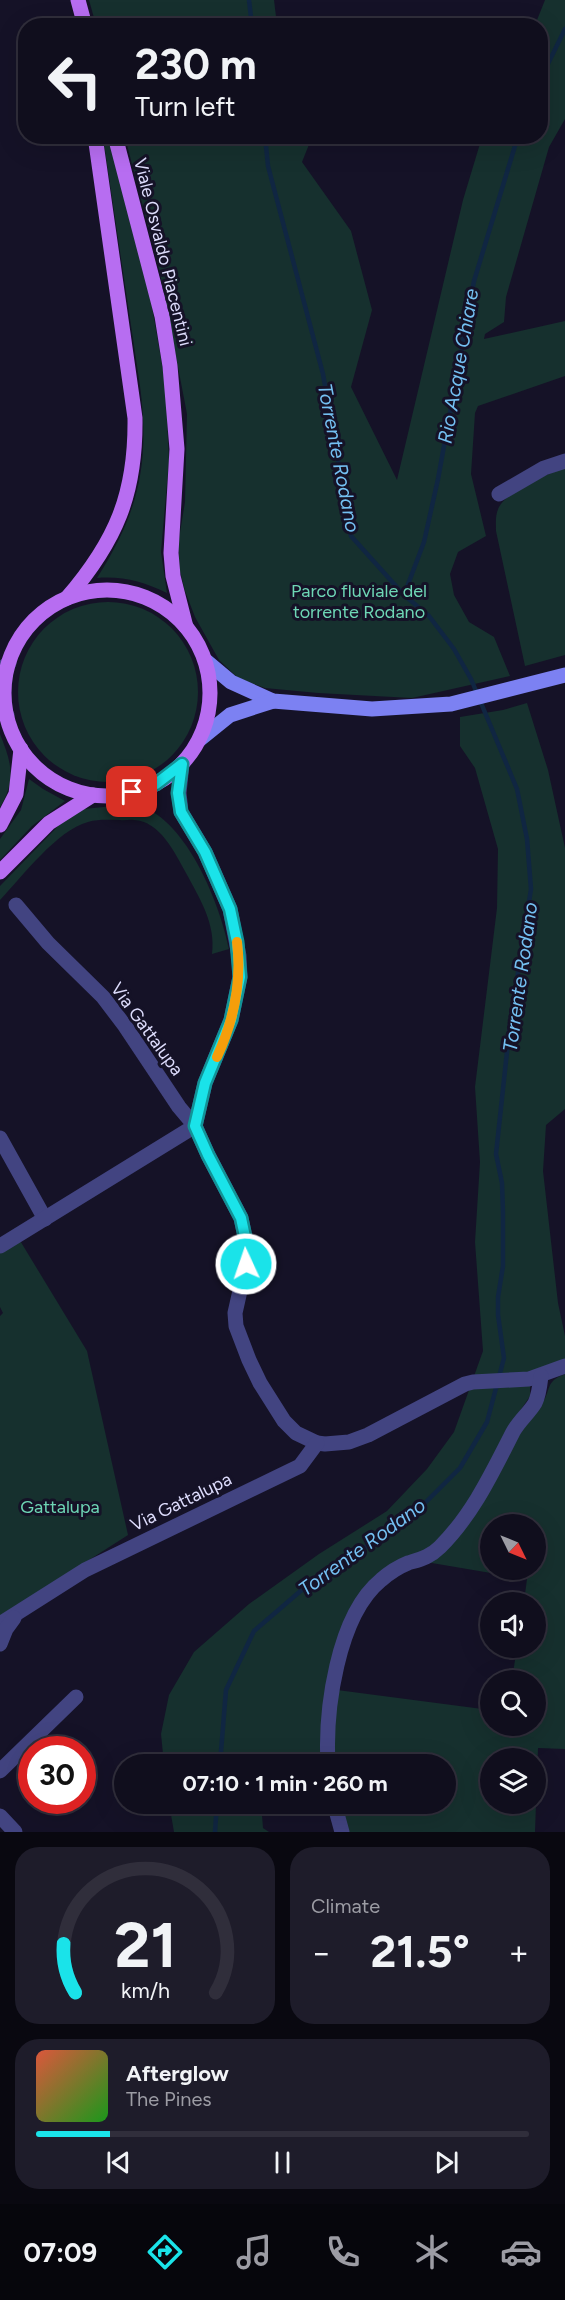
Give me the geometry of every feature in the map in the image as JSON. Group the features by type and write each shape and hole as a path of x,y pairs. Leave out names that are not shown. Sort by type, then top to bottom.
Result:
{"main road":[{"path":"77,0 79,18"},
{"path":"77,0 83,18"},
{"path":"96,144 135,418 135,446 127,494 110,539 88,573 66,598 39,616 16,645 5,666 3,712 21,749 30,761 52,780 65,787 93,795 109,796 132,792 156,784 182,764 199,740 230,716 273,701"},
{"name":"Viale Osvaldo Piacentini","path":"117,144 162,316 170,366 177,448 171,553 173,576 186,627"},
{"path":"66,598 92,591 114,590 154,601 172,613 186,627 206,661 231,682 273,701 372,709 451,704 565,675"},
{"path":"199,740 209,709 210,693 206,661"},
{"path":"0,825 16,794 21,749"},
{"path":"0,872 49,824 93,795"}],"street":[{"path":"499,494 544,468 565,461"},
{"name":"Via Gattalupa","path":"182,764 178,793 181,812 205,852 230,909 240,977 231,1020 205,1083 195,1126"},
{"name":"Via Gattalupa","path":"0,1624 85,1570 290,1472 300,1466 317,1443 296,1433 284,1421 260,1383 244,1349 236,1326 235,1313 246,1264 247,1246 241,1218 195,1126 178,1107 125,1026 103,997 48,943 16,905"},
{"path":"0,1246 195,1126"},
{"path":"0,1138 45,1219"},
{"path":"317,1443 349,1442 368,1435 474,1382 535,1378 565,1366"},
{"path":"328,1754 327,1724 335,1674 347,1636 363,1600 370,1590 396,1569 431,1555 469,1513 496,1467 514,1429 536,1400 535,1378"},
{"path":"0,1644 6,1629 16,1615"},
{"path":"0,1771 75,1697"},
{"path":"337,1814 342,1832"}],"green space":[{"path":"89,0 274,0 276,18 94,18"},
{"name":"Parco fluviale del torrente Rodano","path":"545,0 565,0 565,119 549,147 506,297 504,322 485,334 484,339 565,321 565,376 478,406 475,413 471,474 486,536 458,552 450,574 454,595 469,622 494,637 510,676 412,698 265,688 238,678 219,660 195,617 180,571 178,545 185,502 187,414 160,273 127,144 309,144 302,162 351,231 372,310 351,387 397,480 463,200 480,144 548,144 548,18 538,18"},
{"path":"104,144 110,144 150,295 165,382 169,460 161,552 167,593 133,581 97,578 123,531 138,486 143,439 140,386"},
{"path":"565,468 565,655 525,666 496,531 497,513 504,501 519,489"},
{"path":"108,602 142,609 158,617 171,629 183,642 191,658 198,692 191,726 183,742 171,755 158,767 142,775 108,782 74,775 58,767 45,755 33,742 25,726 18,692 25,658 33,642 45,629 58,617 74,609"},
{"path":"527,703 548,770 565,848 565,1109 546,1125 543,1171 558,1303 565,1336 565,1370 530,1386 530,1396 518,1414 531,1417 540,1407 551,1383 565,1374 565,1749 480,1748 480,1814 536,1814 535,1832 348,1832 344,1814 456,1814 456,1754 335,1754 337,1690 480,1709 480,1736 546,1736 546,1670 514,1670 515,1658 546,1658 546,1592 525,1592 527,1580 546,1580 546,1514 480,1514 480,1571 420,1561 394,1569 373,1587 356,1612 344,1642 335,1675 330,1708 328,1754 163,1754 161,1734 169,1695 194,1652 249,1604 319,1554 387,1511 427,1469 454,1432 483,1351 475,1242 480,1162 475,1087 497,908 498,849 475,768 460,746 460,717 503,710"},
{"path":"0,734 9,762 10,779 9,788 0,807"},
{"path":"29,779 65,801 32,826 0,860 0,839 21,810"},
{"path":"139,805 158,815 187,847 210,888 229,949 212,954 212,932 197,892 166,839 152,826 143,822 100,820 76,827 52,844 0,900 0,886 63,821 84,809"},
{"name":"Gattalupa","path":"19,1239 87,1351 128,1535 0,1617 0,1316 3,1313 0,1307 0,1252"},
{"path":"171,1814 262,1814 263,1828 269,1832 174,1832"}],"waterway":[{"name":"Torrente Rodano","path":"249,0 251,18"},
{"name":"Rio Acque Chiare","path":"548,64 565,29"},
{"name":"Torrente Rodano","path":"221,1754 226,1690 254,1631 318,1576 380,1538 425,1503 460,1468 487,1422 504,1358 498,1315 498,1297 503,1266 502,1183 496,1154 510,1024 531,889 527,839 517,789 471,679 454,649 429,616 404,595 351,536 323,374 268,166 266,144"},
{"name":"Rio Acque Chiare","path":"404,595 424,542 438,479 474,281 516,144"},
{"name":"Torrente Rodano","path":"215,1832 216,1814"}],"slow traffic":[{"path":"217,1057 231,1020 240,977 237,942"}],"route":[{"path":"132,792 156,784 182,764 178,793 181,812 205,852 230,909 239,957 240,977 231,1020 205,1083 195,1126 208,1155 236,1204 247,1246 246,1264"}]}
